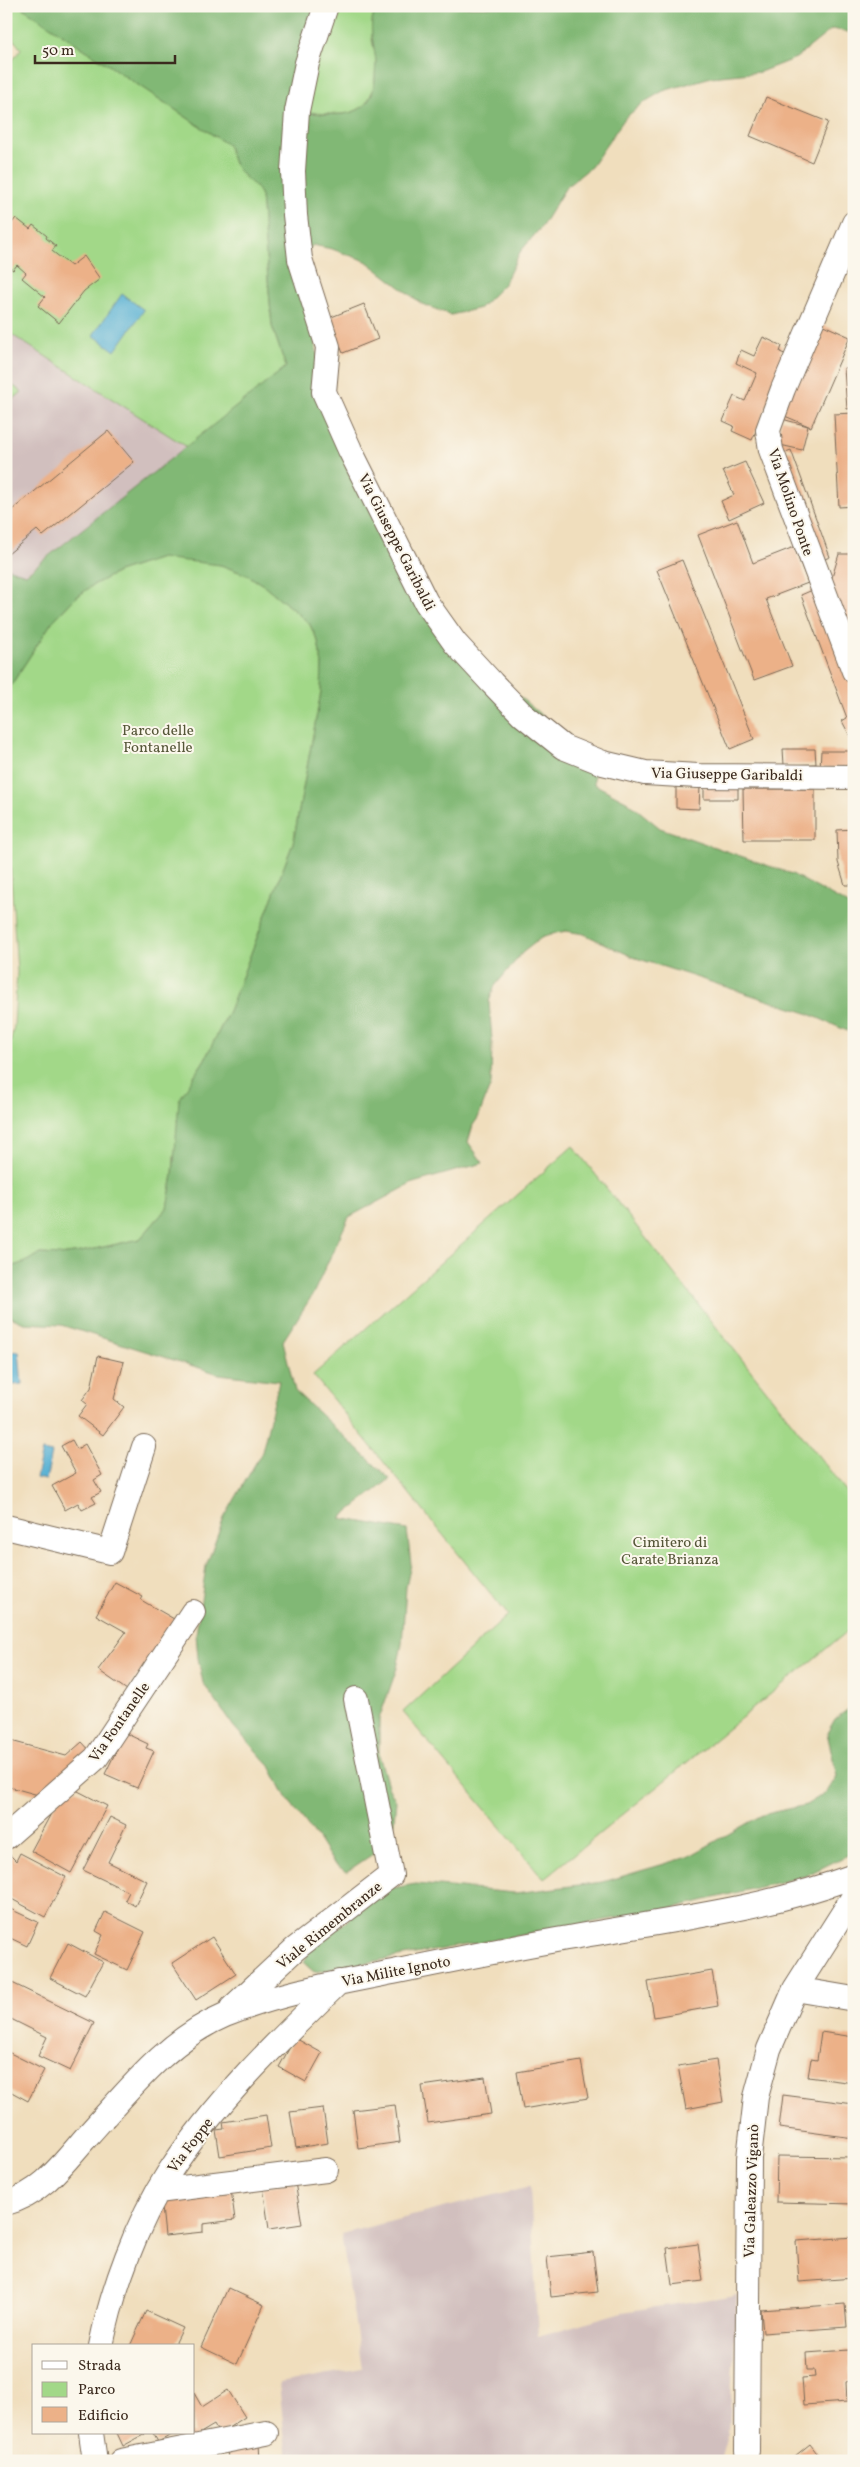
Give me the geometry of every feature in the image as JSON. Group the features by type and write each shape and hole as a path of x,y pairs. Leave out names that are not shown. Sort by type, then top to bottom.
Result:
{"street":[{"name":"Via Giuseppe Garibaldi","path":"326,6 306,62 297,110 293,171 295,215 300,258 328,347 324,392 350,450 432,610 455,643 523,715 563,747 603,763 645,773 698,776 854,777"},
{"name":"Via Molino Ponte","path":"854,222 786,380 768,430 771,450 854,671"},
{"path":"6,1528 110,1552 144,1447"},
{"name":"Via Fontanelle","path":"6,1837 96,1758 193,1612"},
{"name":"Viale Rimembranze","path":"224,2016 296,1949 391,1875 356,1699"},
{"name":"Via Milite Ignoto","path":"6,2203 29,2194 46,2182 127,2092 166,2053 200,2028 224,2016 272,1999 339,1982 554,1940 758,1906 821,1888 854,1876"},
{"name":"Via Galeazzo Viganò","path":"748,2458 750,2158 756,2096 770,2048 795,1989 854,1896"},
{"name":"Via Foppe","path":"101,2344 119,2282 158,2191 172,2167 213,2114 288,2032 339,1982"},
{"path":"795,1989 854,1999"},
{"path":"158,2191 326,2170"},
{"path":"121,2461 266,2433"},
{"path":"91,2434 95,2461"}],"shaded area":[{"path":"6,331 187,447 25,574 6,568 6,405 22,392 6,381"},
{"path":"530,2186 538,2336 622,2312 737,2295 729,2432 721,2461 287,2461 279,2383 362,2368 341,2234"}],"green space":[{"path":"6,6 20,6 228,145 234,164 258,187 261,196 272,326 286,367 187,447 6,331 6,69 21,49 6,30"},
{"path":"20,6 318,6 297,111 336,114 358,110 366,103 372,93 376,58 372,24 378,7 854,6 854,33 832,29 796,58 760,72 711,77 663,91 643,103 625,118 591,167 566,187 542,226 520,252 504,284 480,308 451,315 422,304 366,261 332,249 313,245 300,259 324,392 455,643 594,759 594,784 628,802 660,828 792,874 854,908 854,1034 807,1013 633,957 584,934 566,931 541,938 522,953 494,987 489,1002 492,1040 491,1084 478,1118 473,1125 468,1142 483,1163 413,1183 349,1217 313,1294 283,1341 295,1391 390,1479 340,1518 407,1530 411,1564 406,1587 402,1644 397,1668 379,1719 379,1755 388,1786 396,1801 393,1830 373,1854 346,1872 333,1862 319,1840 286,1797 270,1766 234,1727 203,1683 198,1658 196,1634 206,1566 224,1518 262,1452 279,1381 219,1374 61,1325 24,1323 6,1315 6,1268 23,1263 40,1254 60,1255 81,1252 140,1239 167,1208 173,1175 179,1100 205,1059 229,1011 293,843 321,692 322,664 318,641 309,623 265,586 247,575 221,565 161,558 118,572 93,585 74,599 52,622 6,693 6,568 26,574 286,367 272,326 261,196 257,188 238,169 228,145"},
{"path":"335,6 405,6 378,7 372,34 376,60 375,79 366,103 357,110 347,113 334,114 302,111"},
{"path":"6,381 22,392 6,405"},
{"name":"Parco delle Fontanelle","path":"173,557 221,565 247,575 265,586 309,623 318,641 322,664 321,692 293,843 229,1011 205,1059 194,1076 174,1156 173,1175 167,1208 140,1239 81,1252 60,1255 40,1254 23,1263 6,1268 6,1063 14,1026 17,972 6,795 6,693 52,622 74,599 93,585 118,572 161,558"},
{"name":"Cimitero di Carate Brianza","path":"573,1146 854,1501 854,1626 544,1879 403,1712 508,1615 313,1375"},
{"path":"854,1705 854,1852 805,1876 673,1908 314,1972 304,1963 309,1951 387,1889 416,1884 515,1893 603,1882 688,1857 762,1815 806,1805 827,1792 837,1776 827,1733 835,1719"}],"water":[{"path":"122,294 144,310 115,351 93,335"},
{"path":"19,1351 22,1384 6,1386 6,1352"},
{"path":"42,1451 52,1453 46,1480 36,1478"}],"building":[{"path":"766,97 828,122 812,162 750,136"},
{"path":"16,218 30,229 33,225 47,236 46,238 56,246 52,251 71,266 84,256 100,279 84,291 59,323 38,306 45,297 22,278 26,273 17,265 13,270 6,266 6,230"},
{"path":"364,304 378,339 343,353 329,318"},
{"path":"819,323 850,337 811,427 780,414"},
{"path":"763,337 782,346 780,352 789,356 752,440 732,431 734,426 723,421 734,396 745,401 757,373 736,363 741,350 754,356"},
{"path":"854,367 854,408 847,409 844,368"},
{"path":"854,413 854,506 839,507 834,414"},
{"path":"782,419 808,426 802,450 780,445 777,439"},
{"path":"108,431 134,462 43,536 37,530 8,554 6,551 6,503 12,510"},
{"path":"791,450 830,557 819,561 780,454"},
{"path":"745,462 764,503 729,519 721,501 734,495 723,471"},
{"path":"737,520 753,563 794,547 808,583 766,599 792,666 754,680 698,535"},
{"path":"839,554 854,554 854,656 831,581"},
{"path":"682,560 754,739 730,749 657,570"},
{"path":"817,588 854,685 854,744 842,721 847,718 801,595"},
{"path":"854,745 854,767 820,768 821,751 849,751"},
{"path":"783,749 815,749 816,764 784,765"},
{"path":"676,786 700,787 699,809 676,808"},
{"path":"850,786 854,786 854,828 852,828"},
{"path":"704,787 738,787 738,799 704,799"},
{"path":"743,789 815,789 815,840 744,840"},
{"path":"854,829 854,885 845,885 838,862 837,830"},
{"path":"98,1356 124,1362 114,1399 124,1407 103,1435 78,1416 87,1404 82,1400 91,1388"},
{"path":"72,1440 77,1449 85,1444 102,1475 94,1480 101,1492 92,1497 96,1503 82,1510 78,1503 65,1510 52,1486 76,1473 61,1446"},
{"path":"115,1582 143,1597 141,1600 174,1619 162,1642 127,1690 98,1670 126,1632 96,1615"},
{"path":"125,1733 148,1744 146,1748 154,1751 137,1788 105,1774"},
{"path":"11,1741 66,1756 82,1742 92,1753 42,1796 6,1786 6,1755"},
{"path":"76,1790 107,1806 71,1873 31,1851 61,1795"},
{"path":"110,1817 126,1825 108,1862 147,1881 135,1906 125,1900 129,1892 83,1870"},
{"path":"6,1851 16,1861 20,1853 66,1877 45,1917 6,1896"},
{"path":"6,1907 38,1922 27,1946 6,1936"},
{"path":"105,1912 145,1932 127,1970 94,1954 103,1935 96,1931"},
{"path":"212,1937 236,1974 196,2000 172,1963"},
{"path":"68,1943 103,1962 85,1996 50,1978"},
{"path":"712,1971 718,2006 654,2017 648,1982"},
{"path":"6,1980 94,2023 70,2071 38,2056 47,2037 9,2018 6,2024"},
{"path":"821,2032 854,2037 854,2083 808,2077 811,2059 817,2060"},
{"path":"295,2038 322,2053 306,2082 279,2067"},
{"path":"6,2051 44,2070 28,2101 6,2089"},
{"path":"716,2060 723,2102 686,2109 678,2066"},
{"path":"581,2061 588,2098 523,2109 517,2072"},
{"path":"485,2077 491,2114 428,2123 422,2086"},
{"path":"783,2095 854,2104 854,2138 779,2128"},
{"path":"395,2105 400,2142 358,2148 353,2110"},
{"path":"323,2108 328,2143 296,2148 290,2112"},
{"path":"266,2115 271,2148 220,2156 216,2130 224,2129 223,2122"},
{"path":"777,2156 854,2157 854,2204 776,2202"},
{"path":"295,2182 302,2224 269,2229 263,2187"},
{"path":"231,2189 235,2220 203,2224 203,2232 165,2236 161,2197"},
{"path":"854,2237 854,2278 799,2282 796,2241"},
{"path":"698,2244 703,2281 672,2285 667,2248"},
{"path":"593,2252 598,2292 551,2297 547,2257"},
{"path":"228,2288 264,2305 237,2364 201,2347"},
{"path":"845,2304 847,2327 763,2333 761,2310"},
{"path":"146,2311 183,2328 175,2344 131,2344"},
{"path":"849,2350 850,2381 846,2382 847,2402 804,2405 802,2378 815,2377 814,2370 807,2370 806,2353"},
{"path":"228,2390 245,2417 219,2434 214,2425 187,2441 184,2434 195,2434 195,2395 202,2407"},
{"path":"117,2434 145,2434 123,2446"},
{"path":"154,2434 173,2434 158,2442"},
{"path":"259,2444 260,2461 228,2461 227,2446"},
{"path":"810,2444 823,2461 790,2460"}]}
